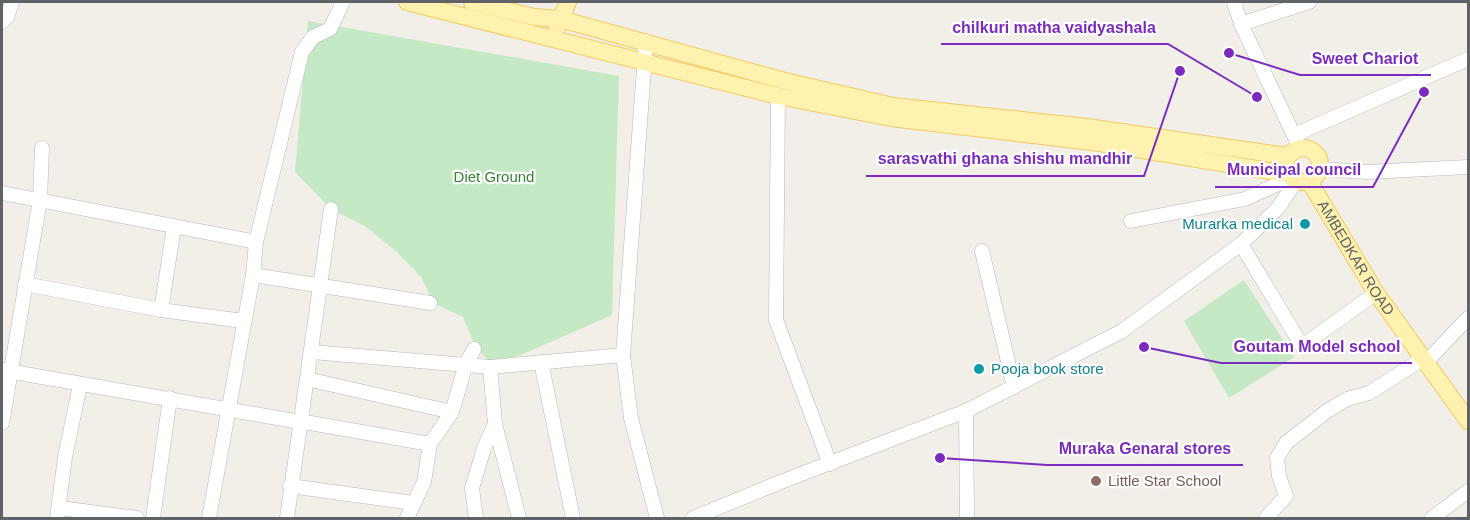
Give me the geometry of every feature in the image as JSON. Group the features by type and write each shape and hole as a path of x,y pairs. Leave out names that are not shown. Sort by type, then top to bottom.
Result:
{"main road":[{"path":"408,2 533,25 560,19 646,40 785,81 893,106 1097,129 1294,146 1301,177 1100,143 891,118 778,96 553,38 533,25 472,2"},
{"path":"533,25 542,2"},
{"path":"553,38 568,2"},
{"name":"AMBEDKAR ROAD","path":"1294,146 1315,153 1301,177 1377,293 1468,421"}],"street":[{"path":"2,22 7,18 12,2"},
{"path":"209,519 253,275 256,242 302,52 314,37 330,29 343,2"},
{"path":"1234,2 1241,24 1294,146 1468,59"},
{"path":"1241,24 1309,2"},
{"path":"646,40 623,355 631,418 657,519"},
{"path":"778,96 776,320 830,464"},
{"path":"2,423 7,371 40,200 42,148"},
{"path":"1131,221 1245,199 1301,177 1468,167"},
{"path":"693,519 966,411 1122,331 1241,244 1278,208 1301,177"},
{"path":"2,193 256,242"},
{"path":"287,519 331,209"},
{"path":"160,310 174,227"},
{"path":"1241,244 1302,346 1377,293"},
{"path":"982,251 1014,387"},
{"path":"253,275 430,303"},
{"path":"25,284 160,310 243,321"},
{"path":"1266,519 1286,496 1277,458 1286,443 1327,411 1347,399 1369,393 1426,359 1468,318"},
{"path":"407,519 424,482 430,444 452,412 466,364 474,349"},
{"path":"312,352 490,367 623,355"},
{"path":"541,362 573,519"},
{"path":"490,367 495,424 519,519"},
{"path":"7,371 430,444"},
{"path":"308,379 452,412"},
{"path":"80,385 65,457 58,513 137,519"},
{"path":"153,519 170,398"},
{"path":"966,411 967,519"},
{"path":"476,519 472,488 484,448 495,424"},
{"path":"290,486 413,503"},
{"path":"1432,519 1468,491"}],"green space":[{"name":"Diet Ground","path":"308,21 619,76 612,315 492,365 475,346 463,317 433,303 422,278 396,251 365,226 331,209 295,172"},
{"path":"1244,280 1294,357 1229,398 1184,321"}],"place":[{"name":"Sweet Chariot","path":"1229,53"},
{"name":"sarasvathi ghana shishu mandhir","path":"1180,71"},
{"name":"Municipal council","path":"1424,92"},
{"name":"chilkuri matha vaidyashala","path":"1257,97"},
{"name":"Murarka medical","path":"1305,224"},
{"name":"Goutam Model school","path":"1144,347"},
{"name":"Pooja book store","path":"979,369"},
{"name":"Muraka Genaral stores","path":"940,458"},
{"name":"Little Star School","path":"1096,481"}]}
